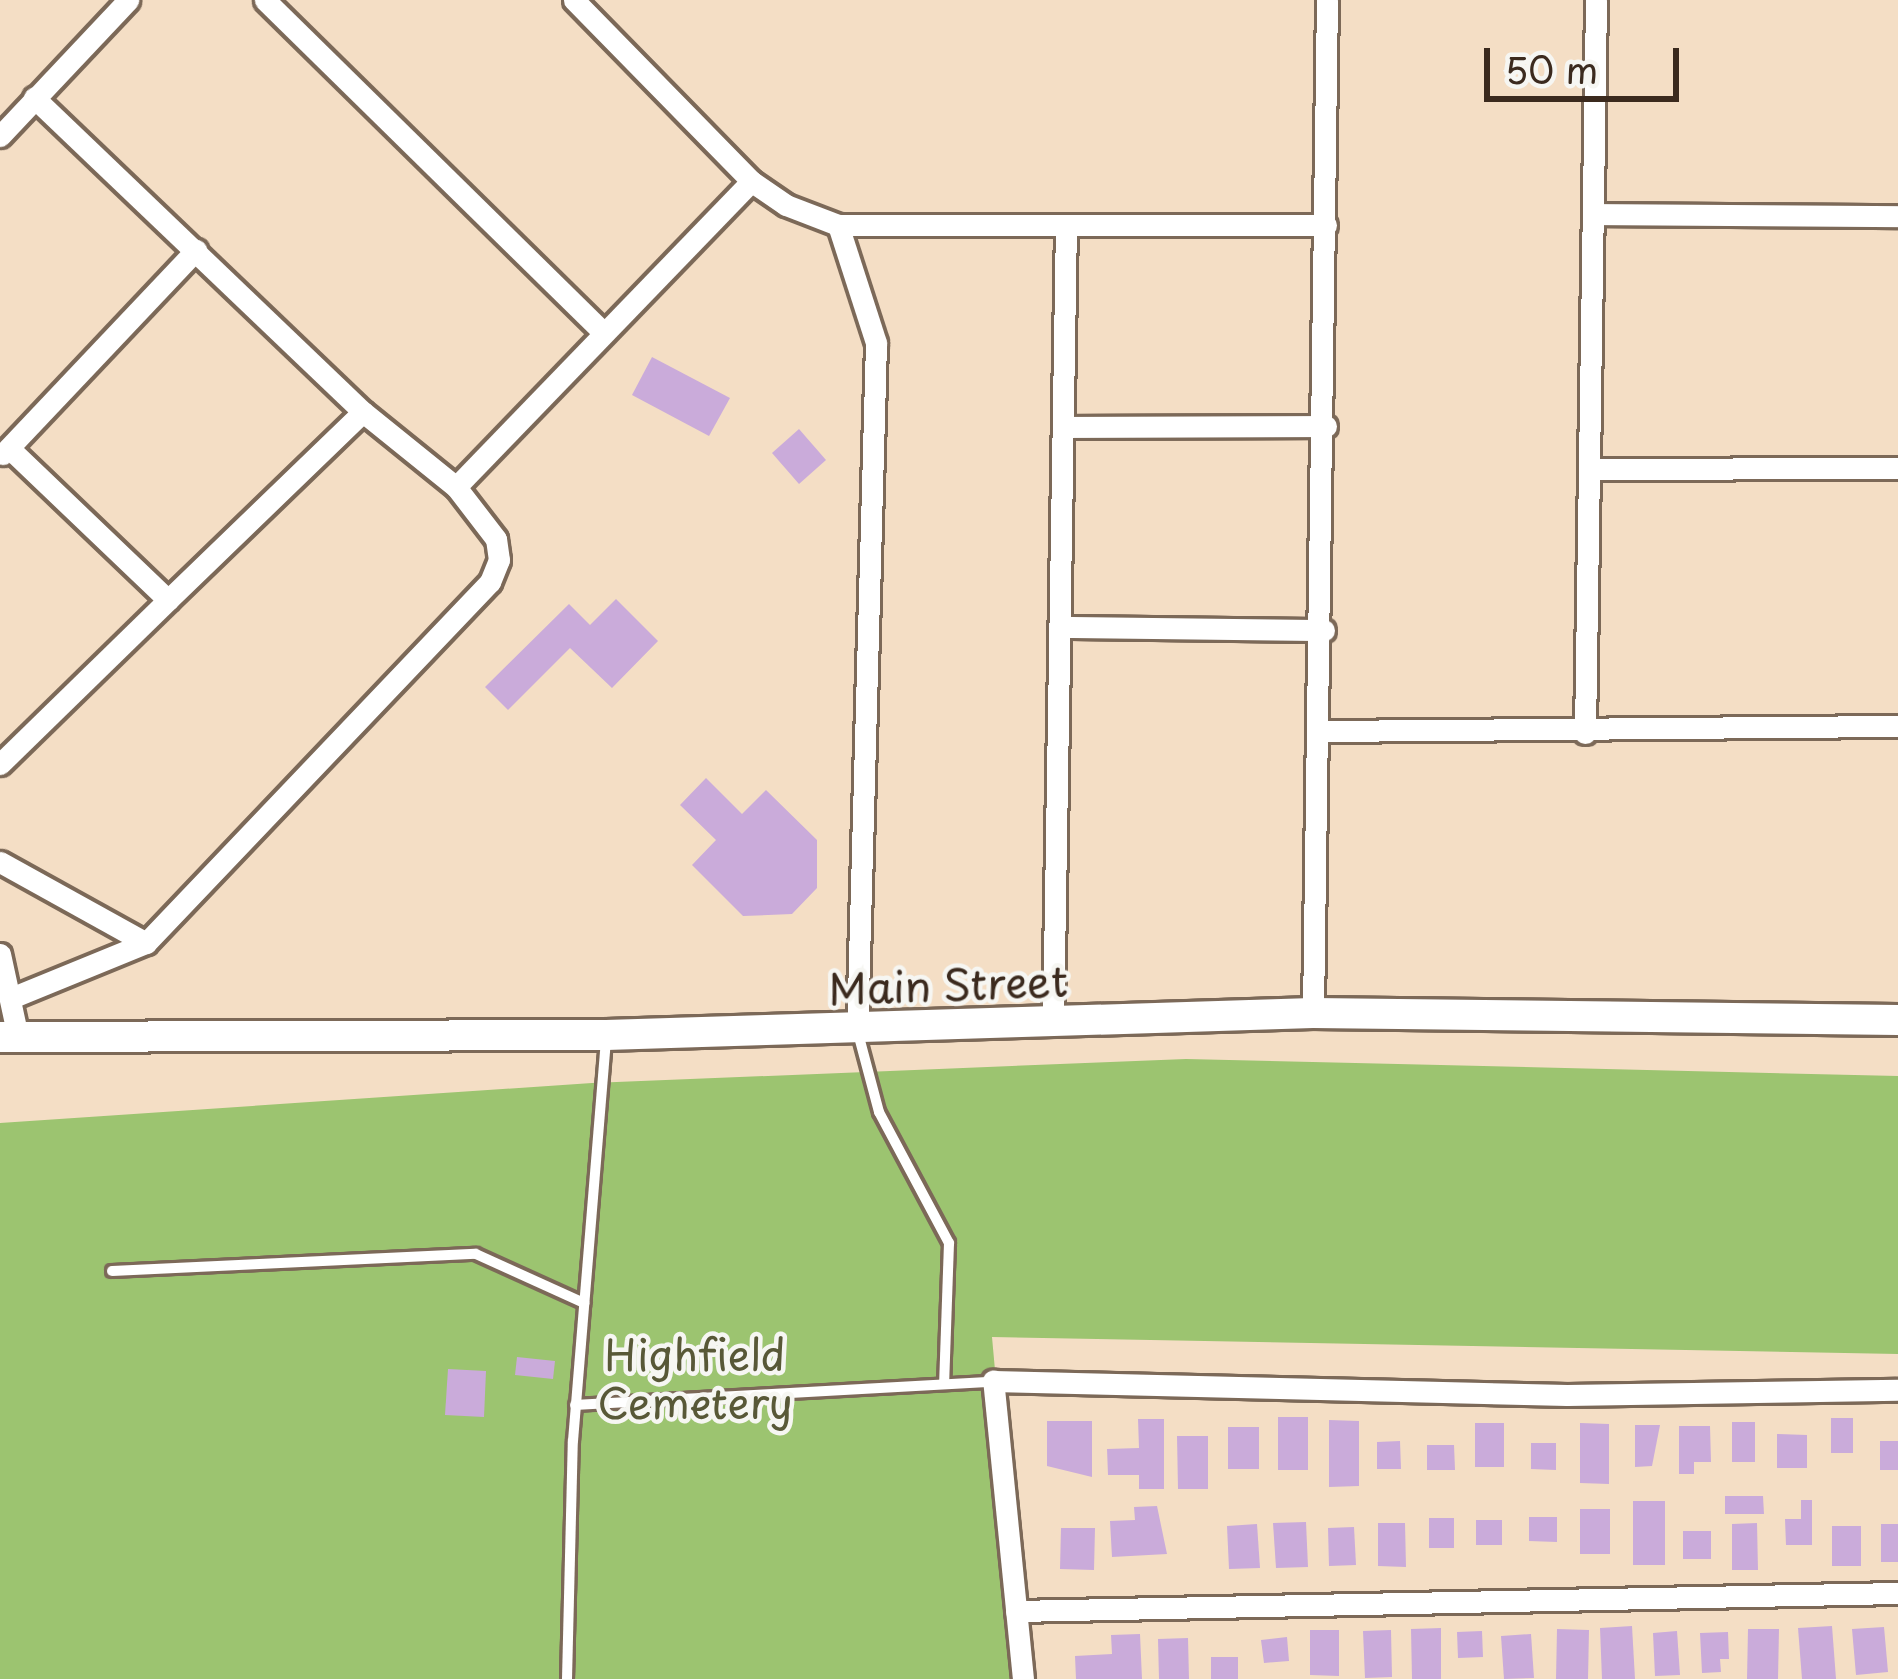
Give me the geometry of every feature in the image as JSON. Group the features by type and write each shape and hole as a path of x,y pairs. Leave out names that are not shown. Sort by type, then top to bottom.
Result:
{"street":[{"path":"0,136 128,0"},
{"path":"265,0 601,330"},
{"path":"574,0 751,181 786,205 838,225 1326,225"},
{"path":"1313,1013 1323,731 1327,0"},
{"path":"1585,733 1596,0"},
{"path":"11,998 146,943 490,582 496,538 456,488 363,412 34,98"},
{"path":"456,488 601,330 751,181"},
{"path":"1595,214 1898,216"},
{"path":"838,225 876,343 857,1030"},
{"path":"1053,1024 1066,226"},
{"path":"168,599 4,453 196,250"},
{"path":"0,764 363,412"},
{"path":"1066,427 1326,426"},
{"path":"1591,469 1898,468"},
{"path":"1062,627 1324,630"},
{"path":"1323,731 1585,733 1898,726"},
{"path":"0,862 146,943"},
{"path":"0,954 11,998 9,1037"},
{"name":"Main Street","path":"9,1037 606,1035 1313,1013 1898,1021"},
{"path":"1023,1679 992,1382 1567,1395 1898,1390"},
{"path":"1016,1611 1898,1593"}],"lane":[{"path":"857,1030 879,1112 949,1243 944,1383"},
{"path":"567,1679 575,1405 606,1035"},
{"path":"112,1271 476,1254 584,1303"},
{"path":"575,1405 992,1382"}],"green space":[{"name":"Highfield Cemetery","path":"1186,1059 1898,1076 1898,1354 992,1337 1023,1679 0,1679 0,1123 592,1083"}],"building":[{"path":"652,357 730,398 709,436 632,395"},
{"path":"799,429 826,460 799,484 772,453"},
{"path":"616,599 658,641 612,688 570,648 508,710 485,687 569,604 590,625"},
{"path":"706,778 742,814 766,790 817,840 817,888 792,914 743,916 692,865 716,840 680,805"},
{"path":"517,1357 555,1361 553,1379 515,1375"},
{"path":"448,1369 486,1371 484,1417 445,1415"},
{"path":"1278,1417 1308,1417 1308,1470 1278,1470"},
{"path":"1831,1418 1853,1418 1853,1453 1831,1453"},
{"path":"1138,1419 1164,1419 1164,1489 1139,1489 1139,1475 1108,1475 1107,1449 1139,1448"},
{"path":"1329,1420 1359,1421 1359,1486 1329,1487"},
{"path":"1047,1421 1092,1421 1092,1477 1047,1466"},
{"path":"1732,1422 1755,1422 1755,1462 1732,1462"},
{"path":"1475,1423 1504,1423 1504,1467 1475,1467"},
{"path":"1580,1423 1609,1424 1609,1484 1580,1483"},
{"path":"1635,1425 1660,1425 1652,1466 1635,1467"},
{"path":"1679,1426 1710,1426 1711,1462 1694,1462 1694,1474 1679,1474"},
{"path":"1228,1427 1259,1427 1259,1469 1228,1469"},
{"path":"1777,1434 1807,1435 1807,1468 1777,1468"},
{"path":"1177,1436 1208,1436 1208,1489 1178,1489"},
{"path":"1400,1441 1401,1469 1377,1469 1377,1442"},
{"path":"1880,1441 1898,1441 1898,1470 1880,1470"},
{"path":"1531,1443 1556,1443 1556,1470 1531,1469"},
{"path":"1427,1445 1454,1445 1455,1470 1427,1470"},
{"path":"1725,1496 1763,1496 1764,1514 1725,1514"},
{"path":"1801,1500 1812,1500 1812,1545 1786,1545 1785,1519 1801,1519"},
{"path":"1633,1501 1665,1501 1665,1565 1633,1565"},
{"path":"1157,1506 1167,1554 1112,1557 1110,1521 1135,1520 1134,1507"},
{"path":"1580,1509 1610,1509 1610,1554 1580,1554"},
{"path":"1529,1517 1557,1517 1557,1542 1529,1541"},
{"path":"1429,1518 1454,1518 1454,1548 1429,1548"},
{"path":"1476,1520 1502,1520 1502,1545 1476,1545"},
{"path":"1306,1522 1308,1567 1276,1568 1273,1523"},
{"path":"1378,1523 1405,1523 1406,1567 1378,1566"},
{"path":"1757,1523 1758,1570 1732,1570 1732,1524"},
{"path":"1257,1524 1260,1568 1229,1569 1227,1526"},
{"path":"1881,1524 1898,1524 1898,1562 1881,1562"},
{"path":"1832,1526 1861,1526 1861,1566 1832,1566"},
{"path":"1354,1527 1356,1565 1329,1566 1328,1528"},
{"path":"1061,1528 1095,1528 1094,1570 1060,1569"},
{"path":"1683,1531 1711,1531 1711,1559 1683,1559"},
{"path":"1632,1626 1635,1679 1602,1679 1600,1628"},
{"path":"1832,1626 1836,1679 1802,1679 1798,1628"},
{"path":"1884,1627 1888,1672 1856,1675 1852,1629"},
{"path":"1441,1628 1441,1679 1412,1679 1411,1629"},
{"path":"1557,1629 1589,1630 1588,1679 1556,1679"},
{"path":"1748,1629 1779,1629 1778,1679 1747,1679"},
{"path":"1310,1630 1339,1630 1339,1676 1310,1675"},
{"path":"1391,1630 1392,1677 1365,1678 1363,1631"},
{"path":"1482,1631 1483,1657 1458,1658 1457,1632"},
{"path":"1677,1631 1680,1675 1655,1676 1653,1633"},
{"path":"1728,1632 1729,1659 1720,1659 1721,1672 1702,1673 1700,1633"},
{"path":"1140,1634 1142,1679 1076,1679 1075,1656 1112,1654 1111,1635"},
{"path":"1531,1634 1534,1678 1504,1679 1501,1636"},
{"path":"1287,1637 1289,1661 1264,1663 1261,1640"},
{"path":"1188,1638 1189,1679 1159,1679 1158,1639"},
{"path":"1211,1657 1238,1657 1238,1679 1211,1679"}]}
